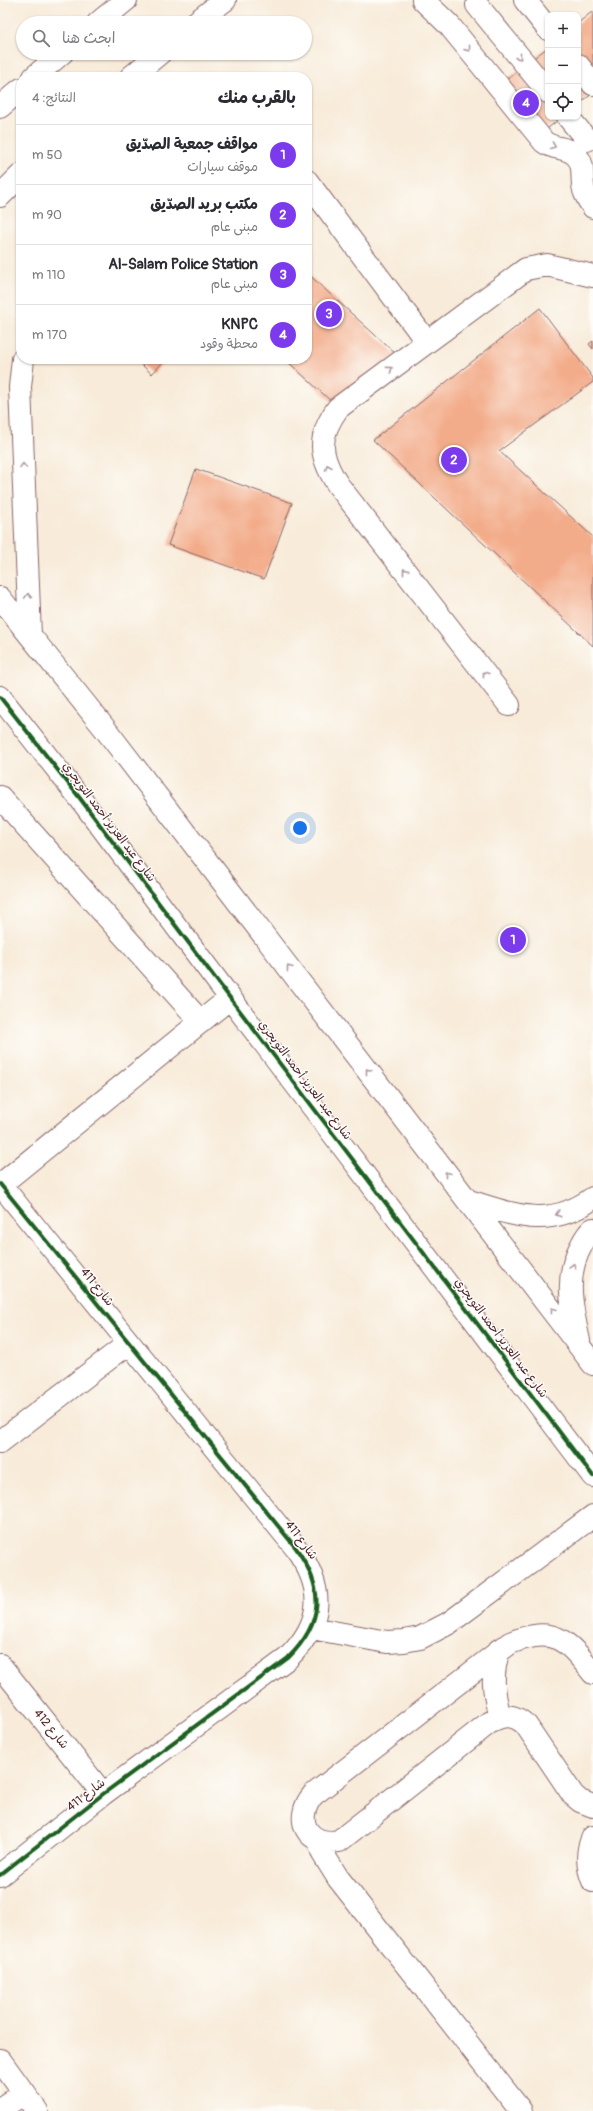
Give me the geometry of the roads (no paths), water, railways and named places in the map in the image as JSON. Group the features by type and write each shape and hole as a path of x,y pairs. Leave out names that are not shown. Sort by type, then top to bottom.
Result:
{"street":[{"path":"107,16 126,0"},
{"path":"204,16 225,0"},
{"path":"423,0 450,26 544,142 549,146 573,152 580,161 584,171 585,193 593,207"},
{"path":"525,0 545,25"},
{"path":"450,26 480,3 545,88"},
{"path":"40,72 54,60"},
{"path":"138,72 152,60"},
{"path":"581,69 593,84"},
{"path":"0,107 16,93"},
{"path":"570,120 587,140"},
{"path":"0,196 16,180"},
{"path":"312,188 427,342"},
{"path":"509,705 338,485 328,470 323,454 323,436 328,421 338,408 526,269 547,265 593,276"},
{"path":"22,364 20,387 30,635"},
{"path":"0,598 106,730 593,1364"},
{"name":"شارع عبد العزيز أحمد التويجري","path":"0,697 80,797 230,998 593,1476"},
{"path":"0,797 201,1022"},
{"name":"شارع 411","path":"0,1875 103,1794 288,1658 302,1645 311,1628 317,1608 316,1586 308,1566 0,1185 230,998"},
{"path":"469,1201 522,1217 553,1216 573,1210 593,1198"},
{"path":"580,1346 571,1305 570,1277 576,1255 588,1233 593,1229"},
{"path":"0,1442 129,1343"},
{"path":"311,1628 387,1642 420,1638 448,1623 593,1516"},
{"path":"593,1673 568,1643 554,1637 539,1635 524,1637 499,1650 313,1795 306,1803 303,1813 304,1824 309,1834 318,1840 328,1843 339,1841 348,1836 490,1722 500,1717 510,1716 519,1719 526,1726 573,1795 580,1801 593,1806"},
{"path":"499,1650 493,1675 493,1688 500,1717"},
{"name":"شارع 412","path":"0,1665 103,1794"},
{"path":"593,1837 588,1855 588,1868 593,1881"},
{"path":"318,1840 323,1854 338,1878 521,2111"},
{"path":"0,2060 37,2111"},
{"path":"0,2109 25,2093"}],"place":[{"name":"KNPC","path":"526,103"},
{"name":"Al-Salam Police Station","path":"329,314"},
{"name":"مكتب بريد الصدّيق","path":"454,460"},
{"name":"مواقف جمعية الصدّيق","path":"513,940"}]}
